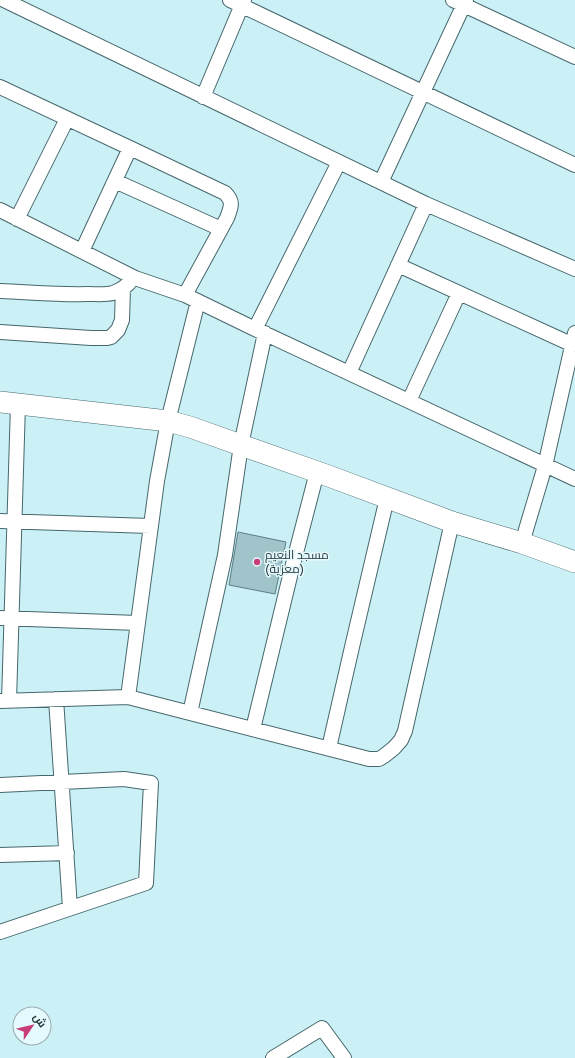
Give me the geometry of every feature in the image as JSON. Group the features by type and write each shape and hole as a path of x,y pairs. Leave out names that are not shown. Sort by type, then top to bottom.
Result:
{"main road":[{"path":"9,403 168,421 190,427 452,522 522,543 575,562"}],"street":[{"path":"4,0 426,204 575,269"},
{"path":"203,97 238,2 423,93 575,165"},
{"path":"381,182 423,93 461,2 575,57"},
{"path":"0,87 225,192 231,201 231,206 221,229 185,295"},
{"path":"17,219 68,119"},
{"path":"82,251 130,148"},
{"path":"190,713 225,555 260,331 339,162"},
{"path":"114,181 221,229"},
{"path":"349,373 426,204"},
{"path":"0,210 135,278 185,295 575,479"},
{"path":"398,265 459,293 574,339 545,466 522,543"},
{"path":"0,291 72,295 111,293 123,288 135,278"},
{"path":"0,332 91,338 111,337 118,330 122,320 123,288"},
{"path":"409,401 459,293"},
{"path":"128,697 157,481 168,421 198,301"},
{"path":"9,403 15,522 6,619 4,701 128,697 370,759 379,759 394,748 401,740 405,731 452,522"},
{"path":"253,729 317,472"},
{"path":"329,748 387,498"},
{"path":"0,521 150,526"},
{"path":"6,619 138,622"},
{"path":"56,699 70,908"},
{"path":"0,785 124,779 151,783 146,883 0,932"},
{"path":"0,855 66,853"},
{"path":"273,1058 322,1028 344,1058"}],"building":[{"path":"238,532 286,542 275,594 229,585"}],"place":[{"name":"مسجد النعيم (معزية)","path":"257,562"}]}
